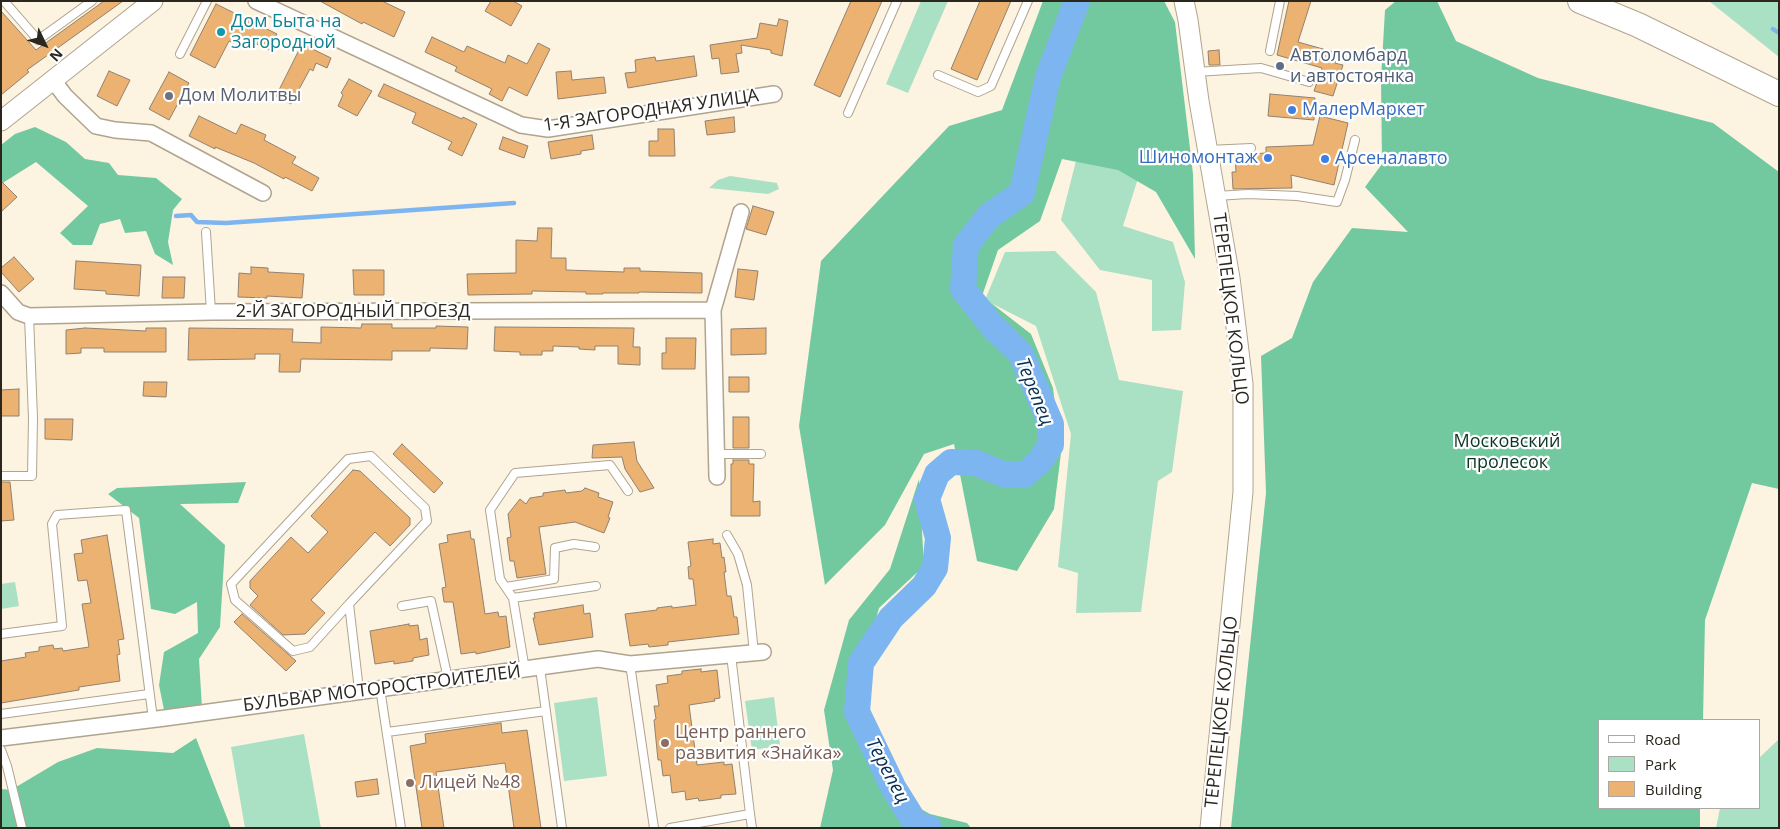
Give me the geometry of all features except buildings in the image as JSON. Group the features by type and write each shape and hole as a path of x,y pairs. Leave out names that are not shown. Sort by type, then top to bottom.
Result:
{"main road":[{"path":"1580,1 1638,25 1779,94"}],"street":[{"path":"1,121 153,1"},
{"name":"1-Я ЗАГОРОДНАЯ УЛИЦА","path":"256,1 521,125 548,129 774,94"},
{"name":"ТЕРЕПЕЦКОЕ КОЛЬЦО","path":"1184,1 1230,278 1244,384 1243,492 1210,828"},
{"path":"52,80 65,96 96,126 114,130 151,133 264,193"},
{"path":"717,477 713,310 741,212"},
{"path":"1,294 18,312 29,316"},
{"name":"2-Й ЗАГОРОДНЫЙ ПРОЕЗД","path":"29,316 210,312 713,310"},
{"name":"БУЛЬВАР МОТОРОСТРОИТЕЛЕЙ","path":"1,738 598,659 630,664 759,653"}],"lane":[{"path":"4,1 38,40 92,1"},
{"path":"180,54 207,1"},
{"path":"848,113 897,1"},
{"path":"938,74 978,92 990,86 1028,1"},
{"path":"1270,51 1280,1"},
{"path":"1195,72 1261,68 1309,82"},
{"path":"1216,196 1248,194 1297,196 1337,202 1345,180 1355,140"},
{"path":"1208,150 1251,148"},
{"path":"206,232 210,312"},
{"path":"1,476 32,476 33,418 29,316"},
{"path":"716,454 762,454"},
{"path":"349,604 310,647 293,651 235,600 231,584 348,459 371,456 425,508 426,521 349,604 359,690"},
{"path":"562,828 546,711 532,669 513,598 500,579 490,510 514,473 610,465 628,491"},
{"path":"1,634 62,626 52,524 57,515 126,510 153,719"},
{"path":"727,535 738,554 747,585 759,653"},
{"path":"506,588 554,579 555,548 574,544 595,547"},
{"path":"513,598 596,586"},
{"path":"402,606 432,601 448,679"},
{"path":"731,655 752,828"},
{"path":"630,664 654,828"},
{"path":"380,688 401,828"},
{"path":"1,714 149,694"},
{"path":"387,732 546,711"},
{"path":"1,750 7,766 22,828"},
{"path":"670,828 750,814"}],"green space":[{"path":"921,1 948,1 908,93 886,84"},
{"path":"1043,1 1164,1 1175,22 1193,174 1195,259 1156,192 1118,170 1062,159 1040,221 998,250 982,296 1031,334 1053,388 1061,453 1054,509 1017,571 977,561 954,444 924,454 885,525 825,585 799,426 821,261 949,126 1002,110"},
{"name":"Московский пролесок","path":"1396,1 1437,1 1456,41 1538,78 1713,123 1779,172 1779,489 1752,483 1705,620 1703,719 1598,719 1598,809 1700,809 1700,828 1231,828 1266,493 1261,356 1292,338 1313,282 1352,228 1408,232 1365,187 1382,164 1381,79 1385,10"},
{"path":"1709,1 1779,1 1779,57"},
{"path":"35,127 66,142 85,159 109,163 118,175 156,178 182,199 173,210 168,242 173,265 155,254 146,231 125,233 120,219 100,224 92,245 73,245 60,233 88,206 36,162 1,184 1,145 15,134"},
{"path":"1080,145 1140,172 1123,226 1173,242 1185,282 1181,330 1152,331 1152,280 1100,270 1061,220"},
{"path":"730,176 777,183 779,189 768,194 709,188 718,180"},
{"path":"1055,251 1096,292 1119,380 1183,391 1172,472 1158,481 1141,612 1076,613 1078,573 1058,567 1071,434 1036,326 985,300 1005,252"},
{"path":"919,479 924,566 879,608 858,683 903,799 930,814 967,823 971,828 820,828 833,770 824,710 849,620 890,569"},
{"path":"246,482 238,503 180,504 225,545 220,627 199,659 202,708 164,710 159,685 164,652 198,633 197,602 175,614 151,609 139,518 108,494 117,488"},
{"path":"15,582 19,606 1,609 1,584"},
{"path":"597,697 607,776 564,781 554,703"},
{"path":"774,697 780,746 752,750 745,701"},
{"path":"304,734 321,828 245,828 231,747"},
{"path":"196,738 231,828 1,828 1,789 11,790 58,762 97,748 173,753"},
{"path":"1779,739 1779,828 1716,828 1720,809 1760,809 1760,757"}],"waterway":[{"name":"Терепец","path":"929,828 916,824 893,787 857,712 861,663 891,618 924,586 935,568 938,538 927,499 937,474 951,462 976,463 1003,474 1024,475 1039,462 1051,445 1051,424 1021,354 993,327 963,289 966,245 989,216 1022,193 1048,77 1077,1"},
{"path":"1773,29 1779,33"},
{"path":"176,216 191,215 197,222 226,223 514,203"}],"place":[{"name":"Дом Быта на Загородной","path":"221,32"},
{"name":"Автоломбард и автостоянка","path":"1280,66"},
{"name":"Дом Молитвы","path":"169,96"},
{"name":"МалерМаркет","path":"1292,110"},
{"name":"Шиномонтаж","path":"1268,158"},
{"name":"Арсеналавто","path":"1325,159"},
{"name":"Центр раннего развития «Знайка»","path":"665,743"},
{"name":"Лицей №48","path":"410,783"}]}
